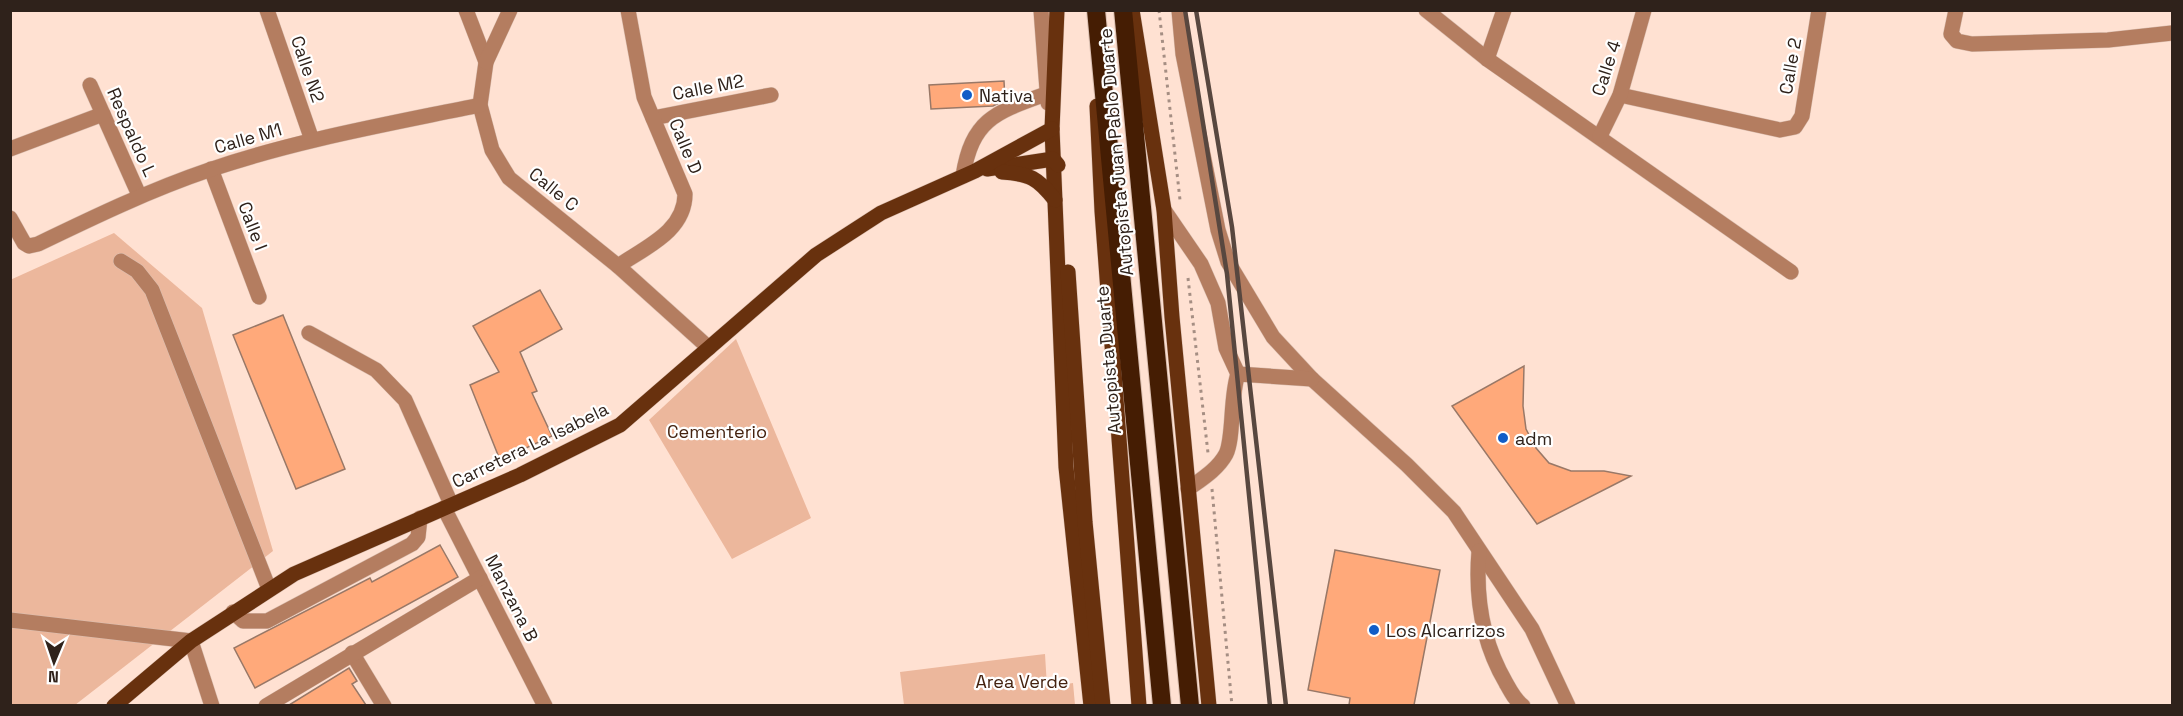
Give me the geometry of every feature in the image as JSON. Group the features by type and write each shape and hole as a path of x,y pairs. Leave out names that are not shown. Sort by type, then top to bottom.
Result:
{"highway":[{"name":"Autopista Duarte","path":"1095,10 1162,705"},
{"name":"Autopista Juan Pablo Duarte","path":"1124,10 1190,705"}],"main road":[{"path":"1057,10 1052,129 1066,467 1090,705"},
{"path":"1095,10 1102,211 1139,705"},
{"path":"1131,10 1164,210 1209,705"},
{"path":"969,174 1052,129"},
{"path":"969,174 1053,159"},
{"path":"1053,159 1059,165 1085,522 1103,705"},
{"path":"969,174 1028,175 1040,181 1055,200"},
{"name":"Carretera La Isabela","path":"114,705 191,642 233,612 294,574 520,475 620,425 816,255 881,213 969,174"}],"street":[{"name":"Calle N2","path":"267,10 312,140"},
{"name":"Calle C","path":"466,10 486,62 480,105 492,150 509,178 618,266 709,348"},
{"path":"486,62 510,10"},
{"name":"Calle D","path":"618,266 677,225 685,210 685,194 644,97 628,10"},
{"path":"1041,10 1046,94 1052,129"},
{"path":"1179,10 1183,54 1218,230 1228,262 1273,337 1312,379 1454,512 1479,551 1501,579 1532,629 1568,705"},
{"path":"1426,10 1487,59 1791,272"},
{"path":"1487,59 1504,10"},
{"name":"Calle 4","path":"1600,136 1620,95 1644,10"},
{"name":"Calle 2","path":"1620,95 1780,130 1796,127 1802,116 1819,10"},
{"path":"1956,10 1951,34 1957,41 1972,44 2108,40 2172,33"},
{"name":"Respaldo L","path":"90,85 139,195"},
{"path":"969,174 970,144 982,125 1012,107 1046,94"},
{"name":"Calle M2","path":"653,118 771,95"},
{"name":"Calle M1","path":"10,218 24,243 28,246 38,244 139,195 211,169 312,140 480,105"},
{"path":"10,149 103,114"},
{"name":"Calle I","path":"211,169 259,297"},
{"path":"1164,210 1201,264 1218,303 1226,348 1238,374 1233,387 1227,453 1210,474 1188,489"},
{"path":"121,261 137,271 152,290 269,589"},
{"name":"Manzana B","path":"309,333 376,370 405,400 447,506 480,578 545,705"},
{"path":"1238,374 1312,379"},
{"path":"233,612 243,621 267,621 412,544 418,537 420,518"},
{"path":"1479,551 1476,585 1482,628 1497,667 1517,701 1523,705"},
{"path":"266,705 480,578"},
{"path":"10,620 191,642 212,705"},
{"path":"351,653 384,705"}],"path":[{"path":"1159,10 1181,207"},
{"path":"1188,274 1232,705"}],"green space":[{"path":"114,233 202,308 273,551 75,705 11,705 10,280"},
{"name":"Cementerio","path":"736,339 811,518 732,559 649,420"},
{"name":"Area Verde","path":"1045,654 1047,687 1073,683 1075,705 904,705 900,672"}],"building":[{"name":"Nativa","path":"1004,81 1005,100 993,106 931,109 929,85"},
{"path":"540,290 562,329 520,352 537,391 532,393 552,436 500,460 470,385 499,372 473,326"},
{"path":"283,315 345,469 296,489 233,335"},
{"name":"adm","path":"1524,366 1523,406 1526,429 1536,448 1549,463 1571,471 1604,471 1631,476 1537,524 1452,406"},
{"path":"440,545 458,577 255,688 234,648 370,578 372,582"},
{"name":"Los Alcarrizos","path":"1335,550 1440,570 1414,705 1349,705 1350,698 1308,690"},
{"path":"349,668 357,681 352,684 366,705 289,705"}],"railway":[{"path":"1185,10 1227,274 1270,706"},
{"path":"1196,10 1232,227 1286,706"}],"place":[{"name":"Nativa","path":"967,95"},
{"name":"adm","path":"1503,438"},
{"name":"Los Alcarrizos","path":"1374,630"}]}
